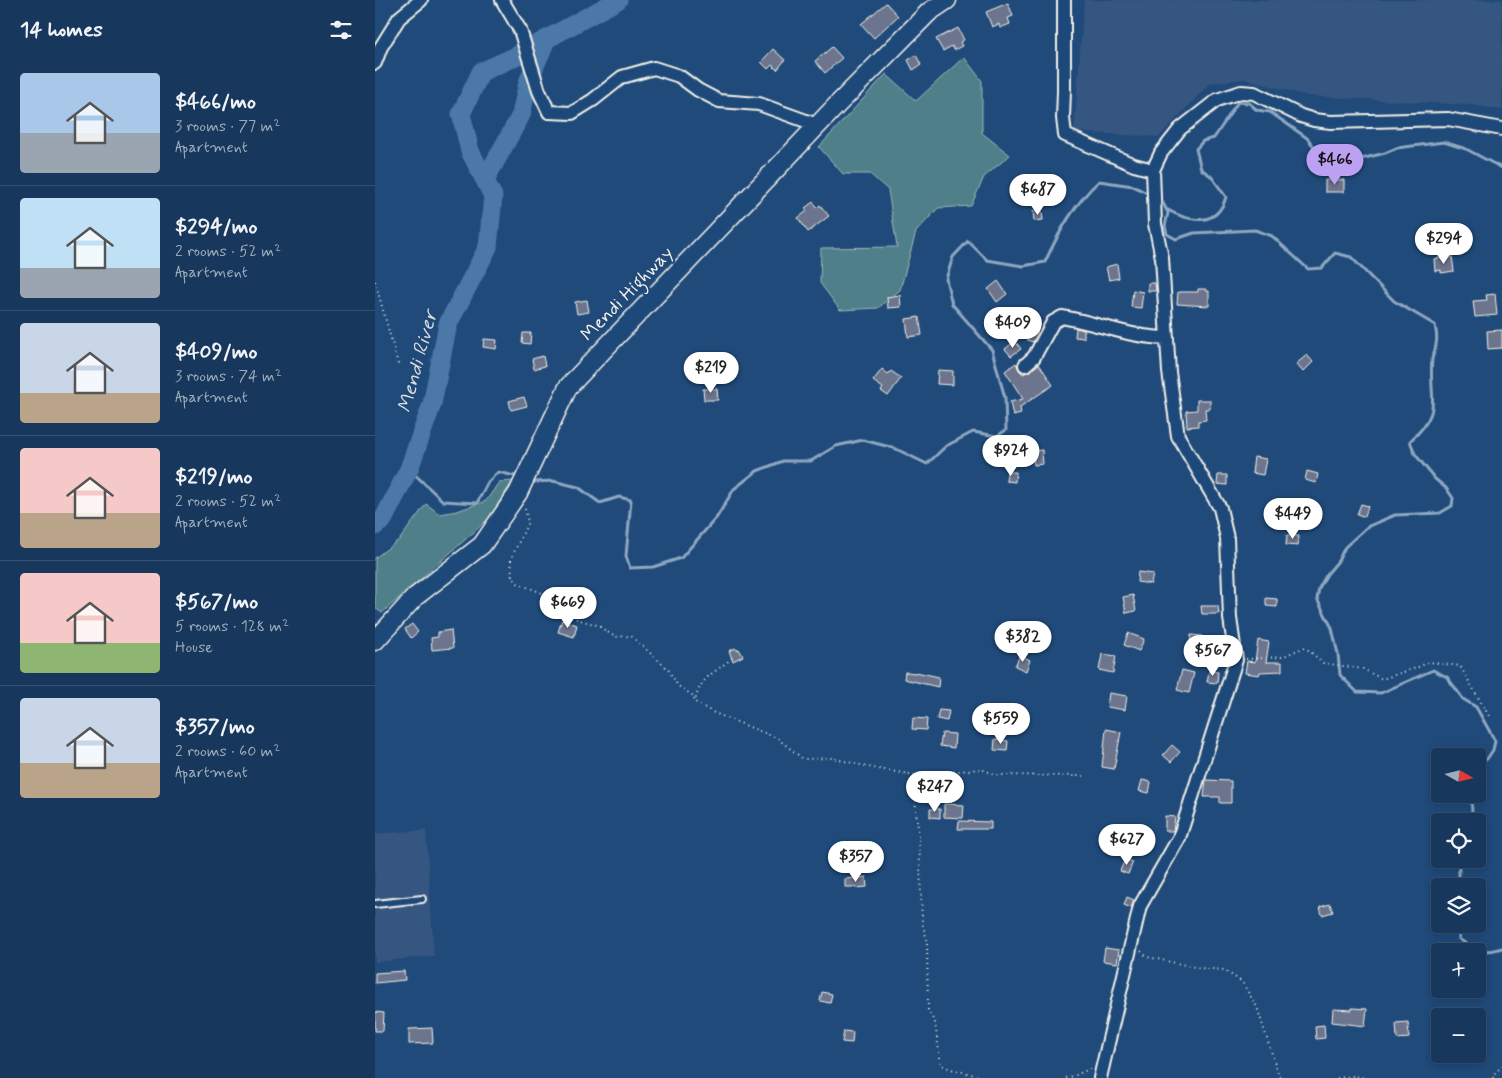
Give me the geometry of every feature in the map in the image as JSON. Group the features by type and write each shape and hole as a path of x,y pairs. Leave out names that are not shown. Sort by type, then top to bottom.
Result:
{"main road":[{"name":"Mendi Highway","path":"375,641 415,597 482,545 513,499 568,387 817,125 929,12 947,0"}],"street":[{"path":"375,63 381,47 399,18 421,0"},
{"path":"502,0 520,30 538,88 549,112 571,113 593,100 622,77 654,68 679,76 698,90 719,101 759,104 817,125"},
{"path":"1064,0 1063,118 1065,135 1134,165 1153,170"},
{"path":"1101,1073 1141,906 1179,838 1236,660 1230,618 1227,538 1219,508 1178,436 1169,372 1162,258 1155,224 1153,170 1161,152 1180,129 1217,100 1241,92 1254,93 1301,116 1314,120 1331,122 1448,119 1502,129"},
{"path":"1025,365 1034,357 1053,322 1062,317 1139,336 1167,338"}],"lane":[{"path":"375,904 422,899"}],"path":[{"path":"375,281 399,364"},
{"path":"513,499 525,508 527,522 511,559 512,575 517,583 550,596 561,609 577,619 597,625 615,637 631,636 668,669 678,686 692,695 695,702 712,712 777,738 803,759 832,758 873,768 915,775 981,769 997,775 1083,776"},
{"path":"1236,660 1282,657 1305,647 1323,663 1363,669 1382,679 1429,662 1460,666 1489,716"},
{"path":"695,702 697,689 704,678 719,670 732,658"},
{"path":"915,775 922,922 927,940 928,1010 935,1023 941,1064 951,1069 986,1078"},
{"path":"1132,943 1147,957 1200,968 1224,970 1242,982 1257,1006 1279,1076 1283,1078"},
{"path":"1493,1078 1494,1074 1502,1066"},
{"path":"1066,1078 1091,1068 1101,1073"},
{"path":"1337,1078 1353,1076 1366,1078"}],"shaded area":[{"path":"1084,0 1502,0 1502,110 1470,105 1308,96 1244,79 1210,83 1159,137 1074,132"},
{"path":"426,830 434,956 375,962 375,834"}],"green space":[{"path":"964,57 982,81 982,133 1010,155 984,177 971,206 938,208 916,232 900,290 878,308 840,310 820,283 821,248 897,247 888,190 870,174 843,174 819,147 886,74 916,101"},
{"path":"513,481 488,519 475,531 382,613 375,608 375,558 400,539 426,504 440,514 457,511 486,501 499,482"}],"building":[{"path":"886,3 898,16 874,38 861,24"},
{"path":"1008,3 1013,16 1008,18 1010,24 1000,28 999,24 992,27 986,12"},
{"path":"958,28 964,40 960,42 962,46 954,50 952,46 943,51 936,39"},
{"path":"832,47 842,58 825,73 815,61"},
{"path":"773,49 785,60 777,70 772,65 768,69 761,62"},
{"path":"916,55 921,65 913,70 908,60"},
{"path":"1325,180 1344,180 1344,192 1325,192"},
{"path":"813,202 817,208 820,205 829,216 808,232 798,218 807,211 805,208"},
{"path":"1033,211 1042,211 1043,220 1034,221"},
{"path":"1452,256 1454,271 1441,273 1441,270 1435,271 1434,259"},
{"path":"1117,264 1119,278 1109,280 1106,267"},
{"path":"998,281 1007,294 997,302 988,289"},
{"path":"1148,283 1155,283 1156,291 1148,291"},
{"path":"1198,289 1209,291 1209,306 1177,304 1178,292 1198,292"},
{"path":"1133,290 1143,292 1141,308 1131,307"},
{"path":"1495,294 1497,315 1475,317 1473,301 1487,300 1486,295"},
{"path":"900,295 901,307 888,308 887,297"},
{"path":"587,300 589,312 577,314 575,302"},
{"path":"919,317 922,335 908,337 906,319"},
{"path":"1076,328 1084,330 1084,338 1075,337"},
{"path":"1030,330 1038,332 1033,342 1027,340"},
{"path":"1502,330 1502,348 1488,349 1487,331"},
{"path":"523,333 531,333 530,344 522,343"},
{"path":"484,339 497,340 496,349 483,347"},
{"path":"1015,341 1021,349 1011,356 1005,349"},
{"path":"1307,355 1313,362 1303,372 1296,364"},
{"path":"543,356 545,366 534,369 532,359"},
{"path":"1016,363 1023,374 1039,364 1053,385 1020,407 1021,414 1013,416 1010,402 1023,399 1005,371"},
{"path":"882,369 888,374 891,371 901,378 888,396 881,391 883,388 873,381"},
{"path":"938,370 953,371 953,385 937,384"},
{"path":"703,389 717,389 718,400 704,400"},
{"path":"524,397 527,406 511,410 509,401"},
{"path":"1197,400 1210,400 1210,409 1205,409 1206,420 1198,421 1198,426 1187,427 1186,411 1197,410"},
{"path":"1042,450 1043,464 1034,465 1032,451"},
{"path":"1254,457 1266,459 1263,475 1252,473"},
{"path":"1307,471 1318,474 1316,483 1305,480"},
{"path":"1007,472 1016,472 1015,482 1006,481"},
{"path":"1218,475 1227,475 1227,485 1217,484"},
{"path":"1361,504 1368,506 1365,517 1357,514"},
{"path":"1287,535 1299,536 1298,546 1286,545"},
{"path":"1138,572 1153,574 1151,584 1137,582"},
{"path":"1133,595 1136,611 1126,613 1123,597"},
{"path":"1266,598 1277,599 1277,607 1266,606"},
{"path":"1201,606 1218,606 1219,614 1202,614"},
{"path":"562,620 577,625 574,637 558,632"},
{"path":"412,624 418,632 411,638 405,629"},
{"path":"451,630 453,648 432,650 431,638 438,637 438,632"},
{"path":"1128,633 1144,639 1139,651 1124,645"},
{"path":"1191,635 1202,636 1199,651 1189,650"},
{"path":"1258,640 1269,642 1266,662 1282,662 1282,671 1260,672 1259,675 1245,673 1247,661 1255,662"},
{"path":"735,648 739,649 743,656 733,661 729,651"},
{"path":"1102,654 1116,656 1113,673 1099,670"},
{"path":"1020,655 1030,660 1026,671 1015,666"},
{"path":"1182,670 1194,673 1189,693 1177,690"},
{"path":"1209,671 1218,672 1217,683 1207,682"},
{"path":"905,672 916,672 939,677 938,687 904,679"},
{"path":"1109,693 1127,696 1125,710 1107,707"},
{"path":"939,710 949,711 947,721 937,719"},
{"path":"913,718 927,719 926,730 912,729"},
{"path":"1106,729 1121,732 1114,769 1102,767"},
{"path":"942,733 955,734 954,748 940,746"},
{"path":"995,739 1008,741 1007,751 994,750"},
{"path":"1172,745 1180,752 1171,762 1163,755"},
{"path":"1142,780 1151,782 1149,793 1139,791"},
{"path":"1206,780 1231,781 1231,803 1220,803 1220,797 1204,797"},
{"path":"944,804 964,805 963,818 944,817"},
{"path":"930,809 940,809 940,818 930,817"},
{"path":"1165,816 1175,817 1173,831 1165,831"},
{"path":"959,821 991,822 991,829 958,829"},
{"path":"1125,859 1133,862 1128,874 1120,871"},
{"path":"866,877 867,887 845,887 845,879"},
{"path":"1127,897 1134,900 1131,908 1124,905"},
{"path":"1330,904 1333,912 1322,915 1320,907"},
{"path":"1105,948 1119,950 1117,963 1103,961"},
{"path":"404,971 405,980 375,983 375,973"},
{"path":"822,992 832,994 830,1003 820,1001"},
{"path":"1352,1008 1367,1009 1365,1026 1332,1022 1333,1009 1352,1010"},
{"path":"375,1012 384,1013 383,1031 375,1031"},
{"path":"1408,1022 1409,1038 1397,1039 1396,1023"},
{"path":"1324,1025 1325,1038 1316,1039 1315,1026"},
{"path":"432,1028 433,1043 409,1044 409,1029"},
{"path":"844,1031 853,1032 852,1043 842,1042"}],"waterway":[{"name":"Mendi River","path":"375,526 383,520 409,469 432,404 448,324 488,247 493,196 470,151 461,114 481,72 512,58 618,0"},
{"path":"485,180 521,115 528,82 546,40"},
{"path":"1166,209 1184,217 1201,220 1216,214 1222,207 1226,197 1211,176 1201,169 1196,149 1203,141 1214,138 1238,102 1249,103 1257,110 1270,112 1307,138 1316,149 1336,158 1361,159 1397,148 1444,142 1466,149 1502,168"},
{"path":"534,482 553,481 578,487 600,503 619,497 631,500 626,556 630,568 653,567 681,558 717,517 734,489 757,471 783,461 811,461 836,446 863,440 894,448 927,464 946,446 973,432 997,436 1006,430 1005,398 992,350 952,304 946,279 953,257 968,241 987,260 1023,266 1045,262 1068,219 1082,199 1099,181 1133,186 1147,193"},
{"path":"1162,201 1168,213 1165,226 1167,234 1176,239 1194,233 1255,230 1272,236 1308,269 1322,268 1335,253 1351,257 1394,301 1435,325 1437,339 1431,372 1433,403 1428,421 1410,441 1415,454 1453,498 1452,506 1440,513 1395,515 1367,527 1345,547 1338,561 1327,574 1319,588 1317,599 1332,628 1338,654 1340,675 1357,692 1381,693 1433,670 1447,677 1463,699 1476,707 1495,741 1493,750 1486,760"},
{"path":"409,469 443,501 477,503 488,482 498,472 515,476"},
{"path":"1471,803 1471,813"},
{"path":"1459,868 1459,878"},
{"path":"1459,933 1459,939 1479,950 1489,951 1502,948"}]}
